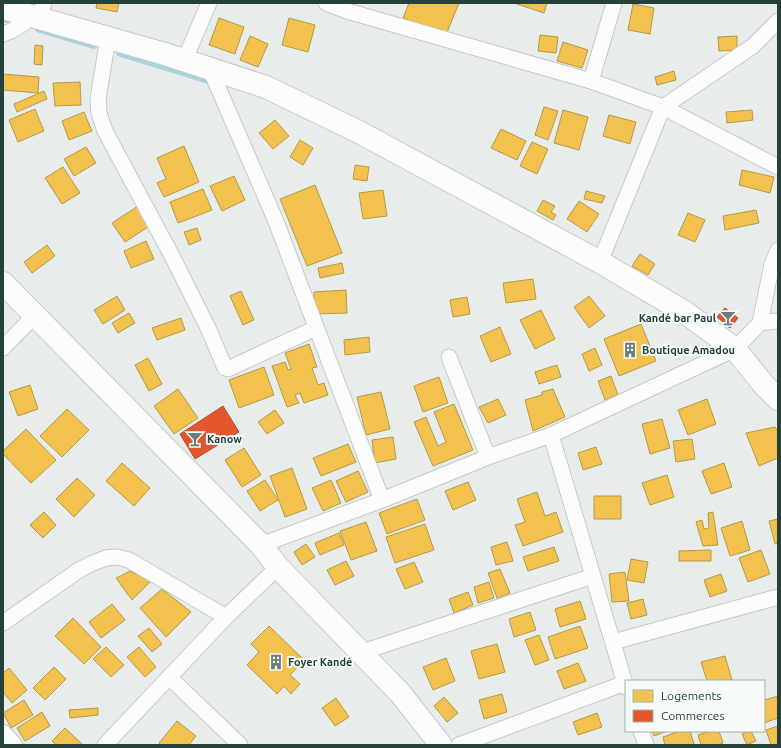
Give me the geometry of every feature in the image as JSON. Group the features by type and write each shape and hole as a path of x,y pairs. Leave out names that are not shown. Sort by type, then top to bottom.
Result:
{"street":[{"path":"184,61 209,3"},
{"path":"326,3 349,7 591,81 663,107 778,167"},
{"path":"591,81 614,3"},
{"path":"3,8 37,12 108,38 266,87 352,128 600,262 682,311 735,349 764,385 778,399"},
{"path":"3,34 24,23 37,12"},
{"path":"600,262 663,107 753,46 778,21"},
{"path":"108,38 98,99 99,113 105,131 172,256 209,330 225,368 228,369 316,328"},
{"path":"210,69 275,219 382,500"},
{"path":"261,545 382,500 488,457 551,435 735,349 760,323 772,264 778,250"},
{"path":"3,282 261,545 278,567 362,652 400,693 442,745"},
{"path":"3,348 35,315"},
{"path":"760,323 778,321"},
{"path":"449,358 488,457"},
{"path":"459,745 625,685 551,435"},
{"path":"3,623 79,570 106,558 117,557 129,560 226,617"},
{"path":"105,745 226,617 278,567"},
{"path":"362,652 593,576"},
{"path":"613,642 777,599"},
{"path":"169,677 240,745"},
{"path":"3,732 15,745"},
{"path":"641,732 646,745"}],"building: Logements":[{"path":"97,3 119,3 117,12 96,8"},
{"path":"409,3 459,3 446,35 403,18"},
{"path":"514,3 547,3 544,13"},
{"path":"633,4 654,8 650,34 628,30"},
{"path":"219,18 244,27 235,54 209,45"},
{"path":"289,18 315,25 308,52 282,45"},
{"path":"540,35 558,37 556,53 538,51"},
{"path":"250,36 268,44 258,67 240,60"},
{"path":"737,36 737,50 719,51 718,37"},
{"path":"563,42 588,50 582,68 557,61"},
{"path":"35,45 43,46 42,65 34,64"},
{"path":"674,71 676,80 657,85 655,77"},
{"path":"3,74 39,77 38,93 3,90"},
{"path":"80,82 81,105 55,106 53,83"},
{"path":"44,91 47,99 17,112 14,104"},
{"path":"544,107 558,111 548,140 535,135"},
{"path":"35,109 44,131 18,142 9,120"},
{"path":"563,110 588,117 579,150 554,143"},
{"path":"752,110 753,120 727,123 726,112"},
{"path":"84,112 92,131 69,140 62,121"},
{"path":"609,115 636,122 630,144 603,136"},
{"path":"275,120 289,136 273,149 259,133"},
{"path":"501,129 526,141 517,160 491,148"},
{"path":"300,140 313,148 303,165 290,157"},
{"path":"532,142 548,149 537,174 520,166"},
{"path":"184,146 199,182 164,197 157,183 166,179 157,158"},
{"path":"86,147 96,163 74,176 64,159"},
{"path":"355,165 369,167 367,181 353,179"},
{"path":"63,167 80,193 62,204 45,178"},
{"path":"742,170 774,177 770,193 739,185"},
{"path":"234,176 245,200 222,211 210,186"},
{"path":"315,185 342,253 307,266 280,199"},
{"path":"203,189 212,210 178,223 170,202"},
{"path":"383,190 387,216 363,219 359,193"},
{"path":"586,191 605,196 602,203 584,199"},
{"path":"543,200 555,206 551,212 556,215 553,220 537,211"},
{"path":"579,201 599,214 587,232 567,219"},
{"path":"138,206 151,225 125,242 112,223"},
{"path":"756,210 759,223 725,230 723,216"},
{"path":"688,213 705,220 695,242 678,235"},
{"path":"197,228 201,240 189,245 184,232"},
{"path":"146,241 154,259 131,268 124,251"},
{"path":"47,245 55,256 32,273 24,262"},
{"path":"640,254 655,264 648,275 632,266"},
{"path":"342,263 344,273 320,278 318,268"},
{"path":"533,279 536,299 506,303 503,283"},
{"path":"346,290 347,313 315,314 314,292"},
{"path":"241,291 254,320 243,325 230,296"},
{"path":"117,296 125,310 103,324 94,310"},
{"path":"589,296 605,316 589,328 574,307"},
{"path":"467,297 470,314 453,317 450,300"},
{"path":"541,310 555,339 535,349 520,320"},
{"path":"129,313 135,323 118,333 112,323"},
{"path":"181,318 185,330 157,340 152,328"},
{"name":"Boutique Amadou","path":"641,324 656,361 619,376 604,339"},
{"path":"500,327 511,354 491,362 480,336"},
{"path":"369,337 370,352 345,355 344,340"},
{"path":"309,344 317,367 312,368 318,385 324,383 328,395 304,403 300,393 295,395 299,403 287,407 272,366 285,362 288,370 291,369 285,353"},
{"path":"595,348 602,365 589,371 582,354"},
{"path":"148,358 162,384 149,391 135,365"},
{"path":"557,365 561,377 539,384 535,372"},
{"path":"264,367 274,395 239,408 229,380"},
{"path":"611,376 618,395 605,400 598,381"},
{"path":"439,377 448,403 423,412 414,386"},
{"path":"30,385 38,409 18,416 9,392"},
{"path":"178,389 198,418 174,434 154,406"},
{"path":"553,389 565,417 533,431 525,400 542,395 542,392"},
{"path":"381,392 390,429 366,435 357,397"},
{"path":"498,399 506,415 488,423 479,407"},
{"path":"707,399 716,424 688,435 678,410"},
{"path":"454,404 473,450 433,466 414,422 426,417 438,446 446,442 434,412"},
{"path":"67,409 89,430 62,457 40,436"},
{"path":"275,410 284,423 267,434 258,422"},
{"path":"662,419 670,448 650,454 642,424"},
{"path":"775,427 778,432 778,458 759,466 746,433"},
{"path":"26,429 56,460 31,483 3,454 3,451"},
{"path":"393,437 396,459 375,463 372,440"},
{"path":"692,439 695,459 676,462 673,441"},
{"path":"348,444 356,462 321,476 313,458"},
{"path":"596,447 602,464 583,470 578,453"},
{"path":"244,448 261,475 242,487 225,460"},
{"path":"122,463 150,488 134,506 106,481"},
{"path":"724,463 732,487 711,494 702,471"},
{"path":"292,468 307,509 285,517 270,476"},
{"path":"358,471 368,492 346,502 336,481"},
{"path":"667,475 674,497 650,505 642,483"},
{"path":"77,478 95,495 74,517 56,499"},
{"path":"265,480 278,500 260,511 247,491"},
{"path":"331,480 341,503 323,511 312,488"},
{"path":"468,482 476,500 453,510 445,491"},
{"path":"537,492 545,516 556,512 563,532 523,546 515,525 525,522 517,499"},
{"path":"594,496 621,496 621,519 594,519"},
{"path":"417,499 425,520 387,534 379,513"},
{"path":"44,512 56,525 43,538 30,525"},
{"path":"713,512 718,545 703,546 696,522 702,520 704,529 709,528 708,513"},
{"path":"778,519 778,543 775,544 769,521"},
{"path":"742,521 750,550 730,556 721,528"},
{"path":"366,522 377,551 351,560 340,531"},
{"path":"425,524 434,550 395,563 386,537"},
{"path":"339,533 344,545 320,555 315,543"},
{"path":"507,542 513,561 496,565 491,547"},
{"path":"306,544 315,557 302,565 294,552"},
{"path":"554,547 559,561 528,571 523,557"},
{"path":"711,550 711,561 679,561 679,551"},
{"path":"761,550 770,574 748,582 739,558"},
{"path":"631,559 648,562 644,583 627,580"},
{"path":"346,561 354,576 335,585 327,570"},
{"path":"414,562 423,582 405,589 396,569"},
{"path":"500,569 510,593 497,598 488,573"},
{"path":"130,571 151,581 132,600 116,578"},
{"path":"625,572 629,601 612,602 609,574"},
{"path":"721,574 727,591 710,597 704,580"},
{"path":"489,582 494,598 478,603 474,587"},
{"path":"162,589 191,612 166,637 140,608"},
{"path":"468,592 473,605 454,613 449,599"},
{"path":"643,599 647,615 631,619 627,603"},
{"path":"580,601 586,619 560,627 555,609"},
{"path":"112,604 125,620 101,638 89,622"},
{"path":"530,612 536,630 514,637 509,619"},
{"path":"73,618 101,647 84,664 55,636"},
{"name":"Foyer Kandé","path":"269,626 304,660 290,675 300,684 291,694 284,686 277,694 247,665 259,652 251,644"},
{"path":"580,626 588,648 555,659 548,637"},
{"path":"149,628 162,644 152,652 138,636"},
{"path":"539,635 549,660 535,665 525,640"},
{"path":"497,644 505,672 479,679 471,651"},
{"path":"106,647 124,665 111,677 93,659"},
{"path":"139,647 156,667 145,677 127,657"},
{"path":"725,656 732,680 707,680 701,662"},
{"path":"446,658 455,681 433,690 423,667"},
{"path":"578,663 586,681 564,689 557,671"},
{"path":"54,667 66,679 45,700 33,688"},
{"path":"9,668 27,690 12,703 3,692 3,673"},
{"path":"502,694 507,712 484,719 479,700"},
{"path":"778,696 778,718 765,723 765,700"},
{"path":"444,697 458,713 447,722 434,706"},
{"path":"336,698 349,717 335,726 322,708"},
{"path":"24,700 33,715 11,728 3,713"},
{"path":"98,708 98,715 70,718 69,710"},
{"path":"42,712 50,726 25,741 17,728"},
{"path":"597,713 602,727 578,735 573,722"},
{"path":"177,721 196,736 189,745 161,745 159,743"},
{"path":"778,726 778,745 771,745 766,730"},
{"path":"65,728 83,745 56,745 52,741"},
{"path":"652,732 664,732 654,736"},
{"path":"677,732 690,732 694,744 665,745 663,737"},
{"path":"707,732 719,732 723,743 717,745 701,745 698,735"},
{"path":"752,732 756,741 747,745 742,734"}],"building: Commerces":[{"path":"725,308 738,318 730,328 717,317"},
{"path":"223,406 239,432 195,459 180,434"}],"waterway":[{"path":"3,20 11,22"},
{"path":"37,30 94,47"},
{"path":"118,54 212,83"}],"place":[{"name":"Kandé bar Paul","path":"728,318"},
{"name":"Boutique Amadou","path":"630,350"},
{"name":"Kanow","path":"195,439"},
{"name":"Foyer Kandé","path":"276,662"}]}
